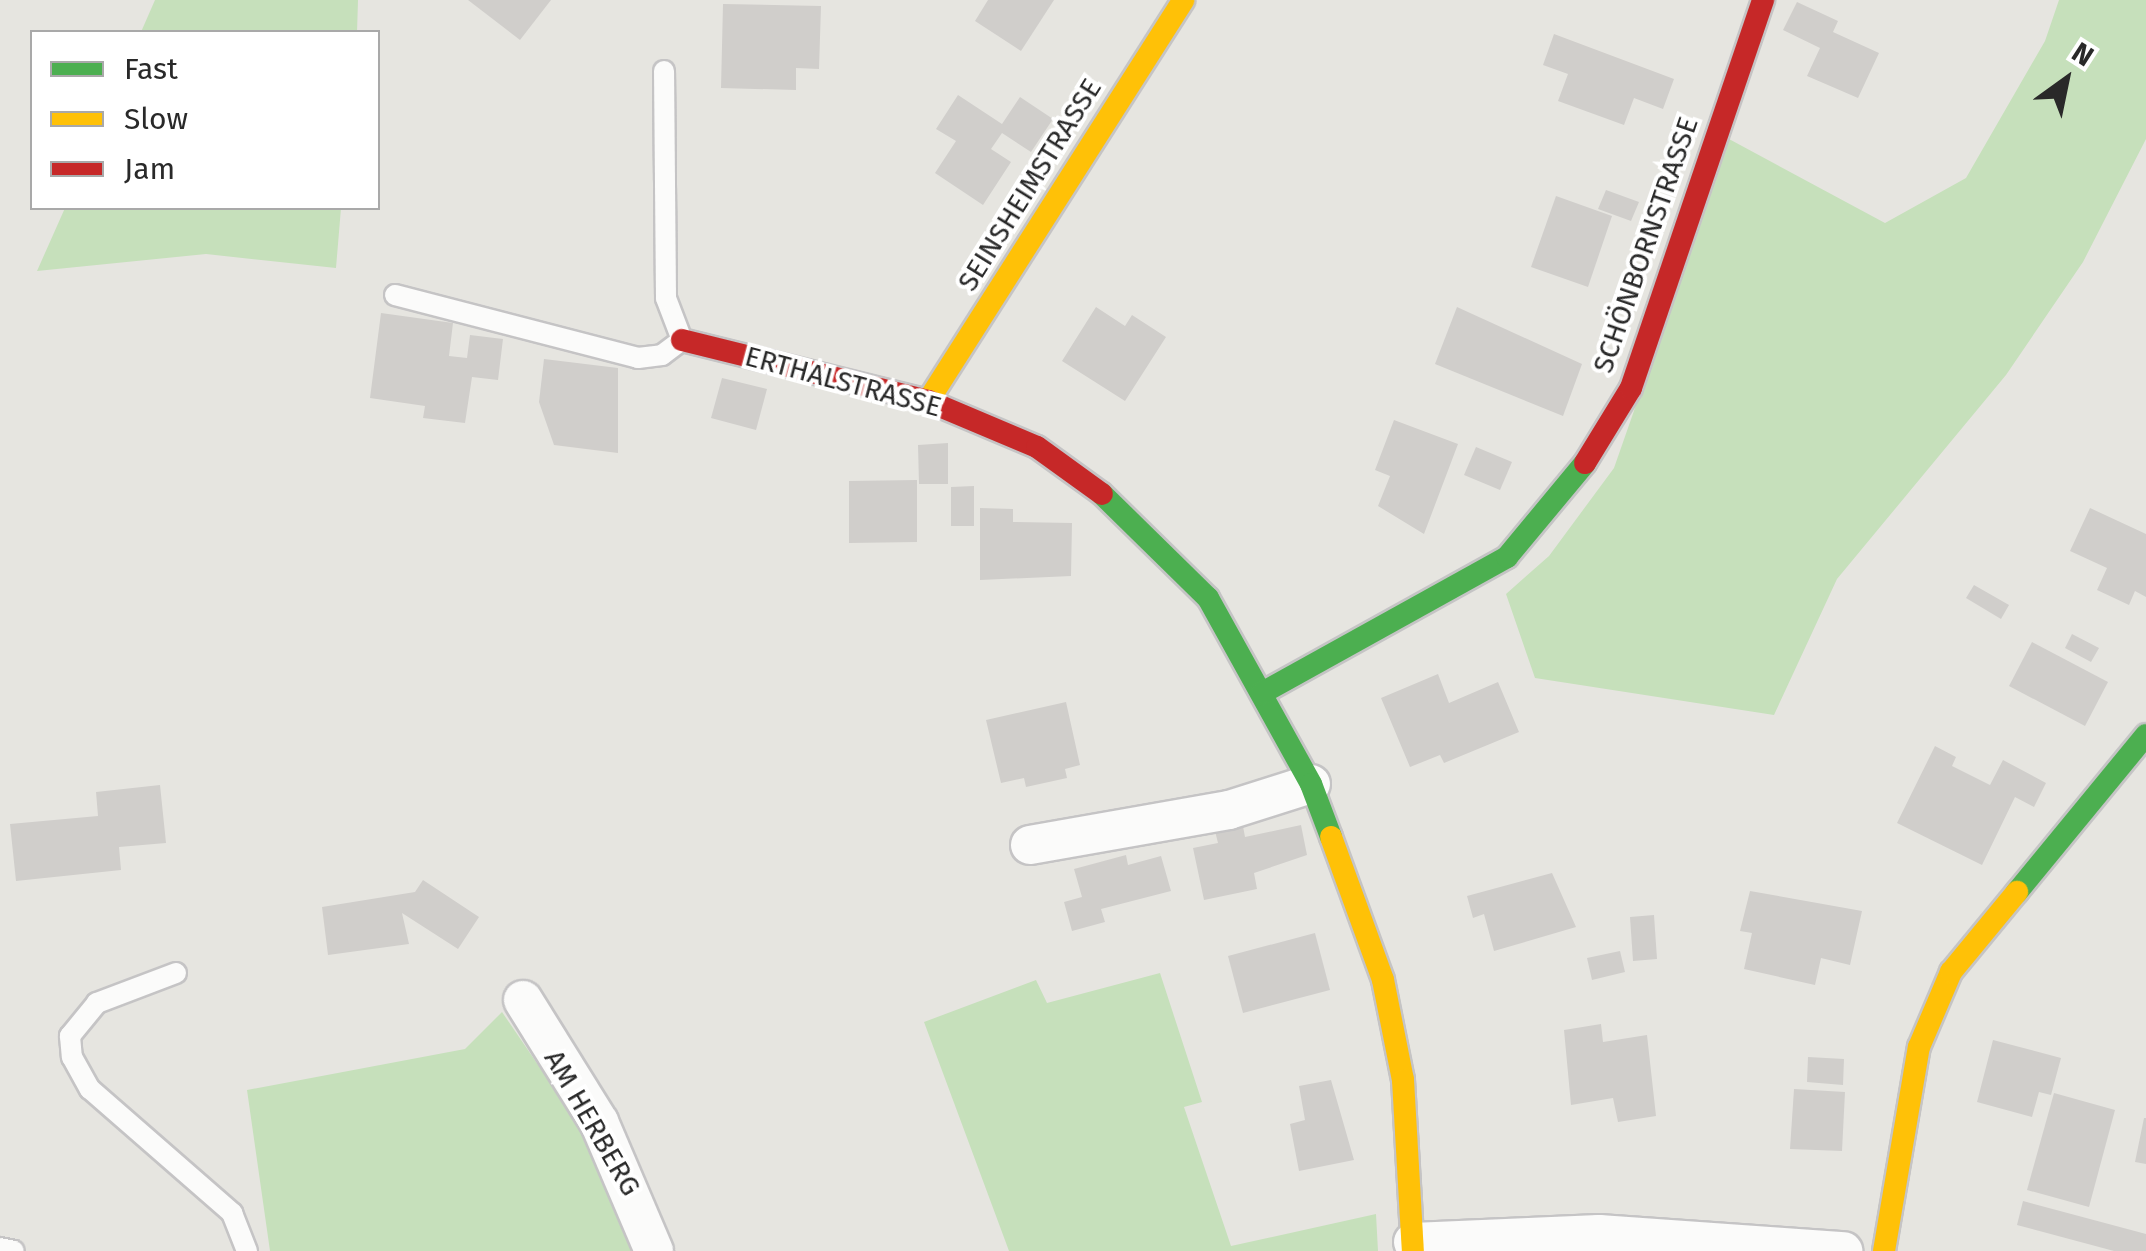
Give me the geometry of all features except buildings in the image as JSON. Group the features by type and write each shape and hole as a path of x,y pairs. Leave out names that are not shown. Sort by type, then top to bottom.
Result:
{"street":[{"name":"SEINSHEIMSTRASSE","path":"928,402 1183,0"},
{"name":"SCHÖNBORNSTRASSE","path":"1262,693 1506,557 1573,482 1631,388 1762,0"},
{"name":"ERTHALSTRASSE","path":"682,340 928,402 1083,475 1208,598 1311,784 1384,980 1403,1080 1413,1246"},
{"path":"1884,1251 1919,1047 1951,972 2146,735"},
{"path":"1030,845 1228,810 1311,784"},
{"name":"AM HERBERG","path":"523,1000 598,1122 654,1251"},
{"path":"1413,1246 1598,1234 1842,1251"}],"lane":[{"path":"396,296 638,358 662,354 682,340 666,298 664,71"},
{"path":"176,973 97,1003 70,1036 72,1057 90,1090 232,1213 247,1251"},
{"path":"0,1248 14,1251"}],"green space":[{"path":"155,0 358,0 357,30 142,30"},
{"path":"2059,0 2146,0 2146,139 2083,262 2006,375 1837,579 1774,715 1535,678 1506,594 1549,556 1614,468 1729,139 1885,223 1966,178 2045,41"},
{"path":"64,210 341,210 336,268 206,254 37,271"},
{"path":"1160,973 1202,1102 1184,1107 1231,1246 1376,1214 1378,1251 1009,1251 924,1022 1036,980 1047,1003"},
{"path":"502,1012 579,1125 639,1251 270,1251 247,1090 465,1049"}],"traffic: fast":[{"path":"1262,693 1507,557 1585,463"},
{"path":"1102,494 1208,598 1311,784 1331,837"},
{"path":"2017,892 2146,735"}],"traffic: slow":[{"path":"928,401 1183,0"},
{"path":"1331,837 1383,980 1403,1080 1413,1251"},
{"path":"1884,1251 1919,1047 1951,972 2017,892"}],"traffic: jam":[{"path":"1585,463 1631,388 1763,0"},
{"path":"682,340 928,401 1037,447 1102,494"}]}
